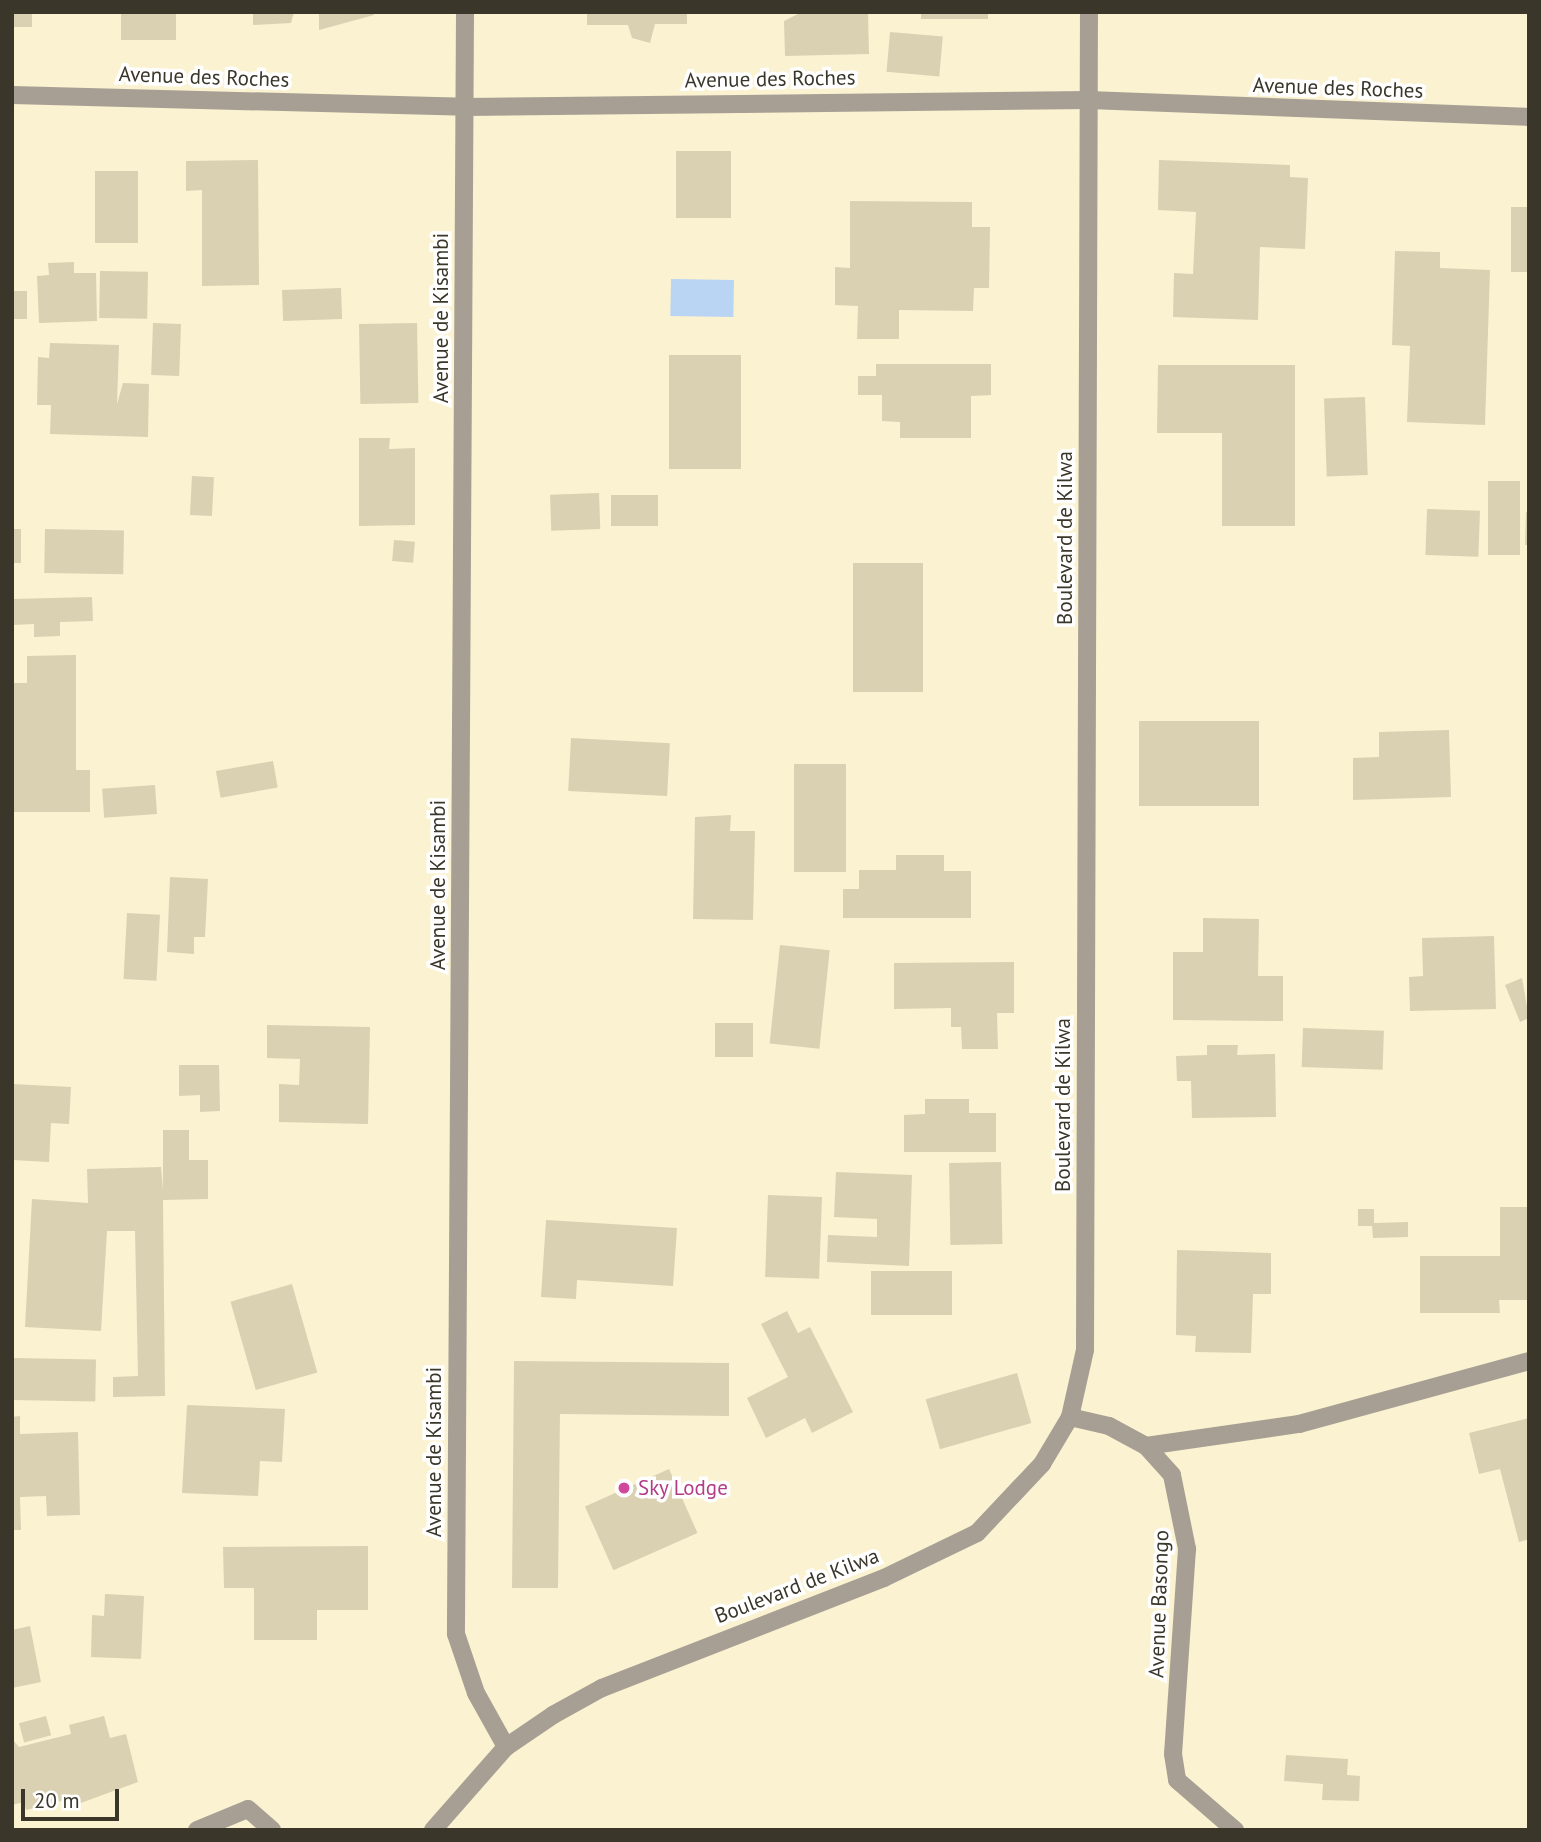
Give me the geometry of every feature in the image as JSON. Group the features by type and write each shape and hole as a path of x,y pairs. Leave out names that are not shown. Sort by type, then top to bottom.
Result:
{"street":[{"name":"Avenue de Kisambi","path":"465,12 456,1634 476,1693 506,1747"},
{"name":"Boulevard de Kilwa","path":"433,1830 506,1747 602,1688 884,1578 977,1533 1042,1464 1070,1417 1085,1350 1089,12"},
{"name":"Avenue des Roches","path":"12,95 465,107 1089,100 1529,117"},
{"path":"1146,1446 1299,1424 1529,1361"},
{"name":"Avenue Basongo","path":"1070,1417 1109,1426 1146,1446 1172,1475 1187,1549 1173,1754 1177,1780 1235,1830"},
{"path":"197,1830 248,1810 271,1830"}],"water":[{"path":"671,279 734,280 733,317 670,316"}],"building":[{"path":"12,12 32,12 32,27 12,27"},
{"path":"121,12 176,12 176,40 121,40"},
{"path":"253,12 294,12 291,23 253,25"},
{"path":"319,12 374,12 374,15 319,30"},
{"path":"587,12 687,12 687,24 655,24 650,43 632,38 628,25 587,25"},
{"path":"802,12 868,12 869,54 785,56 784,21"},
{"path":"921,12 988,12 988,19 921,19"},
{"path":"890,32 943,37 939,76 887,72"},
{"path":"676,151 731,151 731,218 676,218"},
{"path":"258,160 259,285 202,286 202,190 186,191 186,161"},
{"path":"1159,160 1290,165 1290,177 1308,178 1305,249 1260,247 1258,320 1173,317 1174,273 1193,274 1196,212 1158,210"},
{"path":"95,171 138,171 138,243 95,243"},
{"path":"850,201 972,202 972,227 990,227 989,288 974,288 973,311 899,310 899,339 857,339 858,306 835,305 835,267 850,268"},
{"path":"1511,207 1529,207 1529,272 1511,272"},
{"path":"1395,251 1440,252 1440,268 1490,270 1485,425 1407,422 1410,346 1392,345"},
{"path":"74,262 74,273 96,273 97,321 39,323 37,276 49,275 48,263"},
{"path":"100,271 148,272 147,319 99,318"},
{"path":"341,288 342,319 283,321 282,290"},
{"path":"12,291 27,291 27,319 12,319"},
{"path":"153,323 181,324 179,376 151,375"},
{"path":"417,323 418,403 360,404 359,324"},
{"path":"50,343 119,345 117,404 123,383 149,384 148,437 50,434 51,405 37,405 38,357 49,358"},
{"path":"669,355 741,355 741,469 669,469"},
{"path":"876,364 991,364 991,395 971,396 971,438 900,438 900,422 882,421 882,395 858,395 858,376 876,376"},
{"path":"1158,365 1295,365 1295,526 1222,526 1222,433 1157,433"},
{"path":"1365,397 1368,475 1327,476 1324,398"},
{"path":"359,438 390,438 389,449 415,448 415,525 359,526"},
{"path":"192,476 214,477 212,516 190,515"},
{"path":"1488,481 1520,481 1520,555 1488,555"},
{"path":"599,493 600,529 551,531 550,495"},
{"path":"611,495 658,495 658,526 611,526"},
{"path":"1427,509 1480,511 1478,557 1425,555"},
{"path":"1526,512 1529,512 1529,545 1525,545"},
{"path":"12,529 21,529 21,563 12,563"},
{"path":"45,529 124,530 123,574 44,573"},
{"path":"394,540 415,542 413,563 392,561"},
{"path":"853,563 923,563 923,692 853,692"},
{"path":"92,597 93,621 60,622 60,636 34,637 34,624 12,625 12,599"},
{"path":"76,655 76,770 90,770 90,812 12,812 12,683 27,683 27,656"},
{"path":"1139,721 1259,721 1259,806 1139,806"},
{"path":"1449,730 1451,797 1353,800 1353,758 1379,757 1379,732"},
{"path":"571,738 670,743 667,796 568,791"},
{"path":"273,761 278,788 221,798 216,771"},
{"path":"794,764 846,764 846,872 794,872"},
{"path":"155,785 157,814 104,818 102,789"},
{"path":"731,815 730,831 755,831 753,920 693,919 695,817"},
{"path":"896,855 944,855 944,871 971,871 971,918 843,918 843,889 859,889 859,870 896,870"},
{"path":"170,877 208,879 205,937 194,937 194,954 167,952"},
{"path":"127,913 160,915 157,981 124,979"},
{"path":"1203,918 1259,919 1258,976 1283,976 1283,1021 1173,1020 1173,952 1203,952"},
{"path":"1494,936 1496,1009 1410,1011 1409,977 1423,976 1422,938"},
{"path":"780,945 830,950 819,1049 770,1043"},
{"path":"1014,962 1014,1013 997,1013 998,1049 962,1049 961,1027 951,1027 951,1008 894,1009 894,963"},
{"path":"1522,978 1529,1018 1520,1022 1505,985"},
{"path":"715,1023 753,1023 753,1057 715,1057"},
{"path":"267,1025 370,1027 368,1124 279,1122 279,1084 299,1085 300,1059 267,1058"},
{"path":"1303,1028 1384,1031 1383,1070 1302,1067"},
{"path":"1207,1045 1238,1045 1237,1055 1275,1054 1276,1117 1192,1118 1191,1081 1177,1081 1176,1056 1207,1055"},
{"path":"179,1065 219,1065 220,1111 200,1112 200,1095 179,1096"},
{"path":"12,1084 71,1087 69,1124 51,1123 49,1162 12,1160"},
{"path":"925,1099 969,1099 969,1113 996,1113 996,1152 904,1152 904,1115 925,1114"},
{"path":"163,1130 189,1130 189,1160 208,1160 208,1199 163,1200 165,1396 113,1397 113,1377 138,1376 135,1231 107,1231 101,1331 25,1327 32,1199 88,1203 87,1169 161,1167 163,1190"},
{"path":"1001,1162 1002,1244 950,1245 949,1163"},
{"path":"836,1172 912,1175 909,1266 827,1262 828,1235 877,1237 877,1219 834,1217"},
{"path":"768,1195 822,1197 819,1279 765,1277"},
{"path":"1500,1207 1529,1207 1529,1300 1499,1300 1500,1313 1420,1313 1420,1256 1500,1256"},
{"path":"1358,1209 1374,1209 1374,1223 1408,1222 1408,1237 1373,1238 1372,1226 1358,1226"},
{"path":"546,1220 677,1228 673,1286 577,1280 576,1299 541,1297"},
{"path":"1177,1250 1271,1253 1271,1294 1253,1294 1251,1353 1195,1352 1196,1336 1176,1335"},
{"path":"871,1271 952,1271 952,1315 871,1315"},
{"path":"292,1284 317,1372 256,1390 230,1302"},
{"path":"787,1311 798,1333 810,1327 853,1412 812,1433 805,1418 766,1438 747,1398 788,1377 761,1324"},
{"path":"12,1358 96,1359 95,1401 12,1400"},
{"path":"514,1361 729,1363 729,1416 560,1414 558,1588 512,1588"},
{"path":"1017,1373 1031,1423 940,1449 926,1399"},
{"path":"187,1405 285,1409 282,1462 260,1461 258,1496 182,1493"},
{"path":"20,1416 20,1434 78,1432 80,1515 47,1516 46,1496 20,1497 21,1530 12,1530 12,1417"},
{"path":"1529,1418 1529,1539 1519,1542 1500,1469 1479,1474 1469,1433"},
{"path":"669,1469 697,1533 613,1570 585,1506"},
{"path":"368,1546 368,1610 317,1610 317,1640 254,1640 254,1588 224,1588 223,1547"},
{"path":"105,1594 144,1596 141,1659 91,1657 92,1615 104,1616"},
{"path":"30,1626 41,1682 12,1688 12,1630"},
{"path":"46,1716 51,1735 24,1743 19,1723"},
{"path":"104,1716 110,1738 126,1734 138,1782 67,1808 65,1800 26,1810 24,1802 12,1805 12,1739 19,1747 71,1734 69,1725"},
{"path":"1286,1755 1348,1759 1347,1775 1360,1776 1359,1801 1322,1800 1323,1784 1284,1781"}],"place":[{"name":"Sky Lodge","path":"624,1488"}]}
